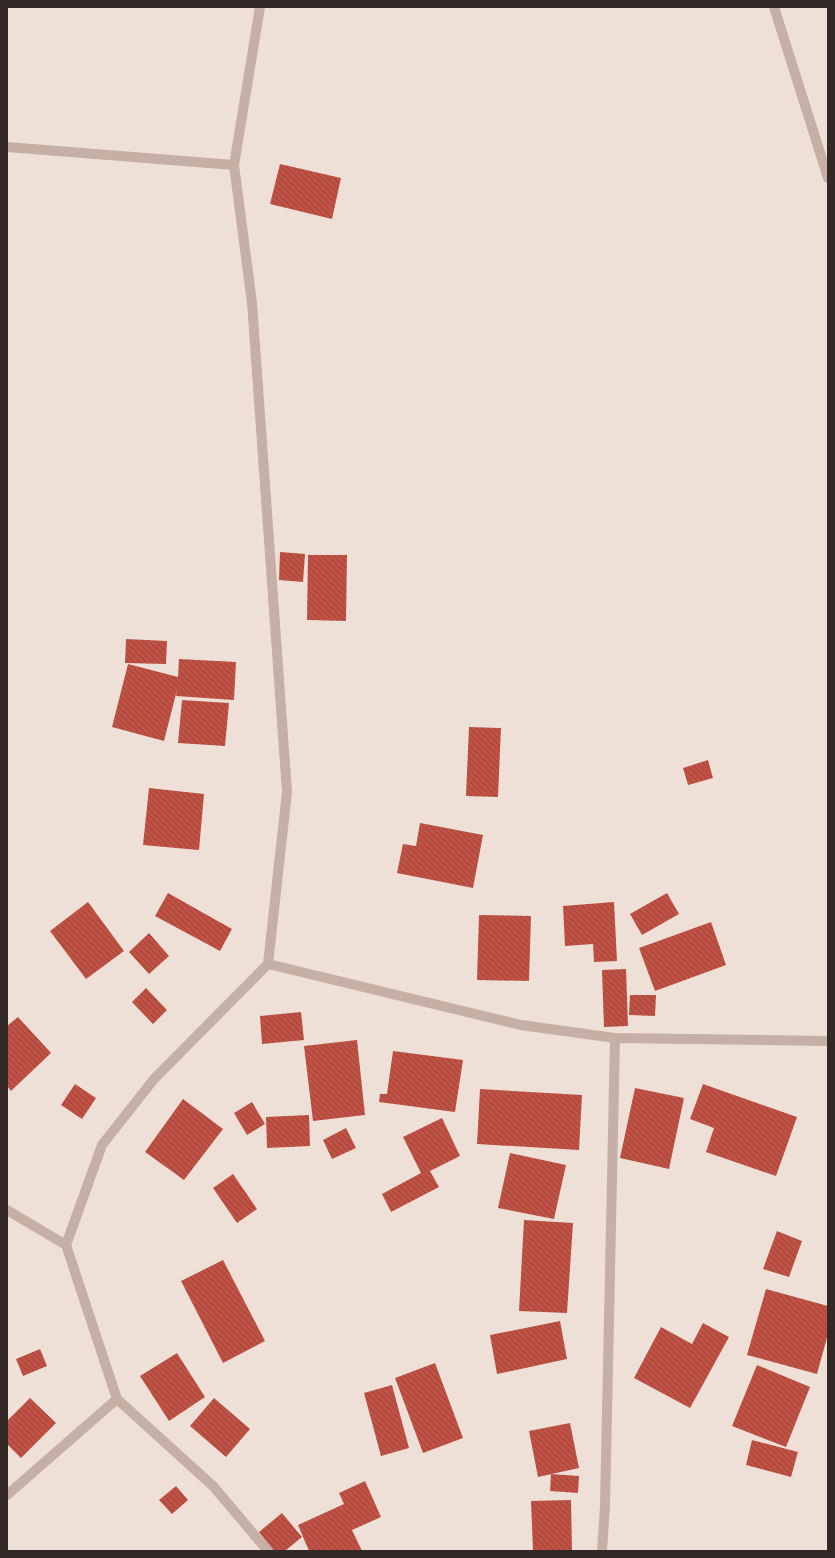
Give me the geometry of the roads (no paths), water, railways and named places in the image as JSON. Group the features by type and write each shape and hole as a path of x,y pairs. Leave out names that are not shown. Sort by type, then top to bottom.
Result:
{"street":[{"path":"260,7 234,165 252,303 287,792 268,964 154,1079 102,1145 66,1245 117,1399 213,1486 268,1551"},
{"path":"774,7 828,178"},
{"path":"7,147 234,165"},
{"path":"268,964 521,1025 615,1038 828,1041"},
{"path":"602,1551 605,1506 615,1038"},
{"path":"7,1210 66,1245"},
{"path":"7,1495 117,1399"}]}
